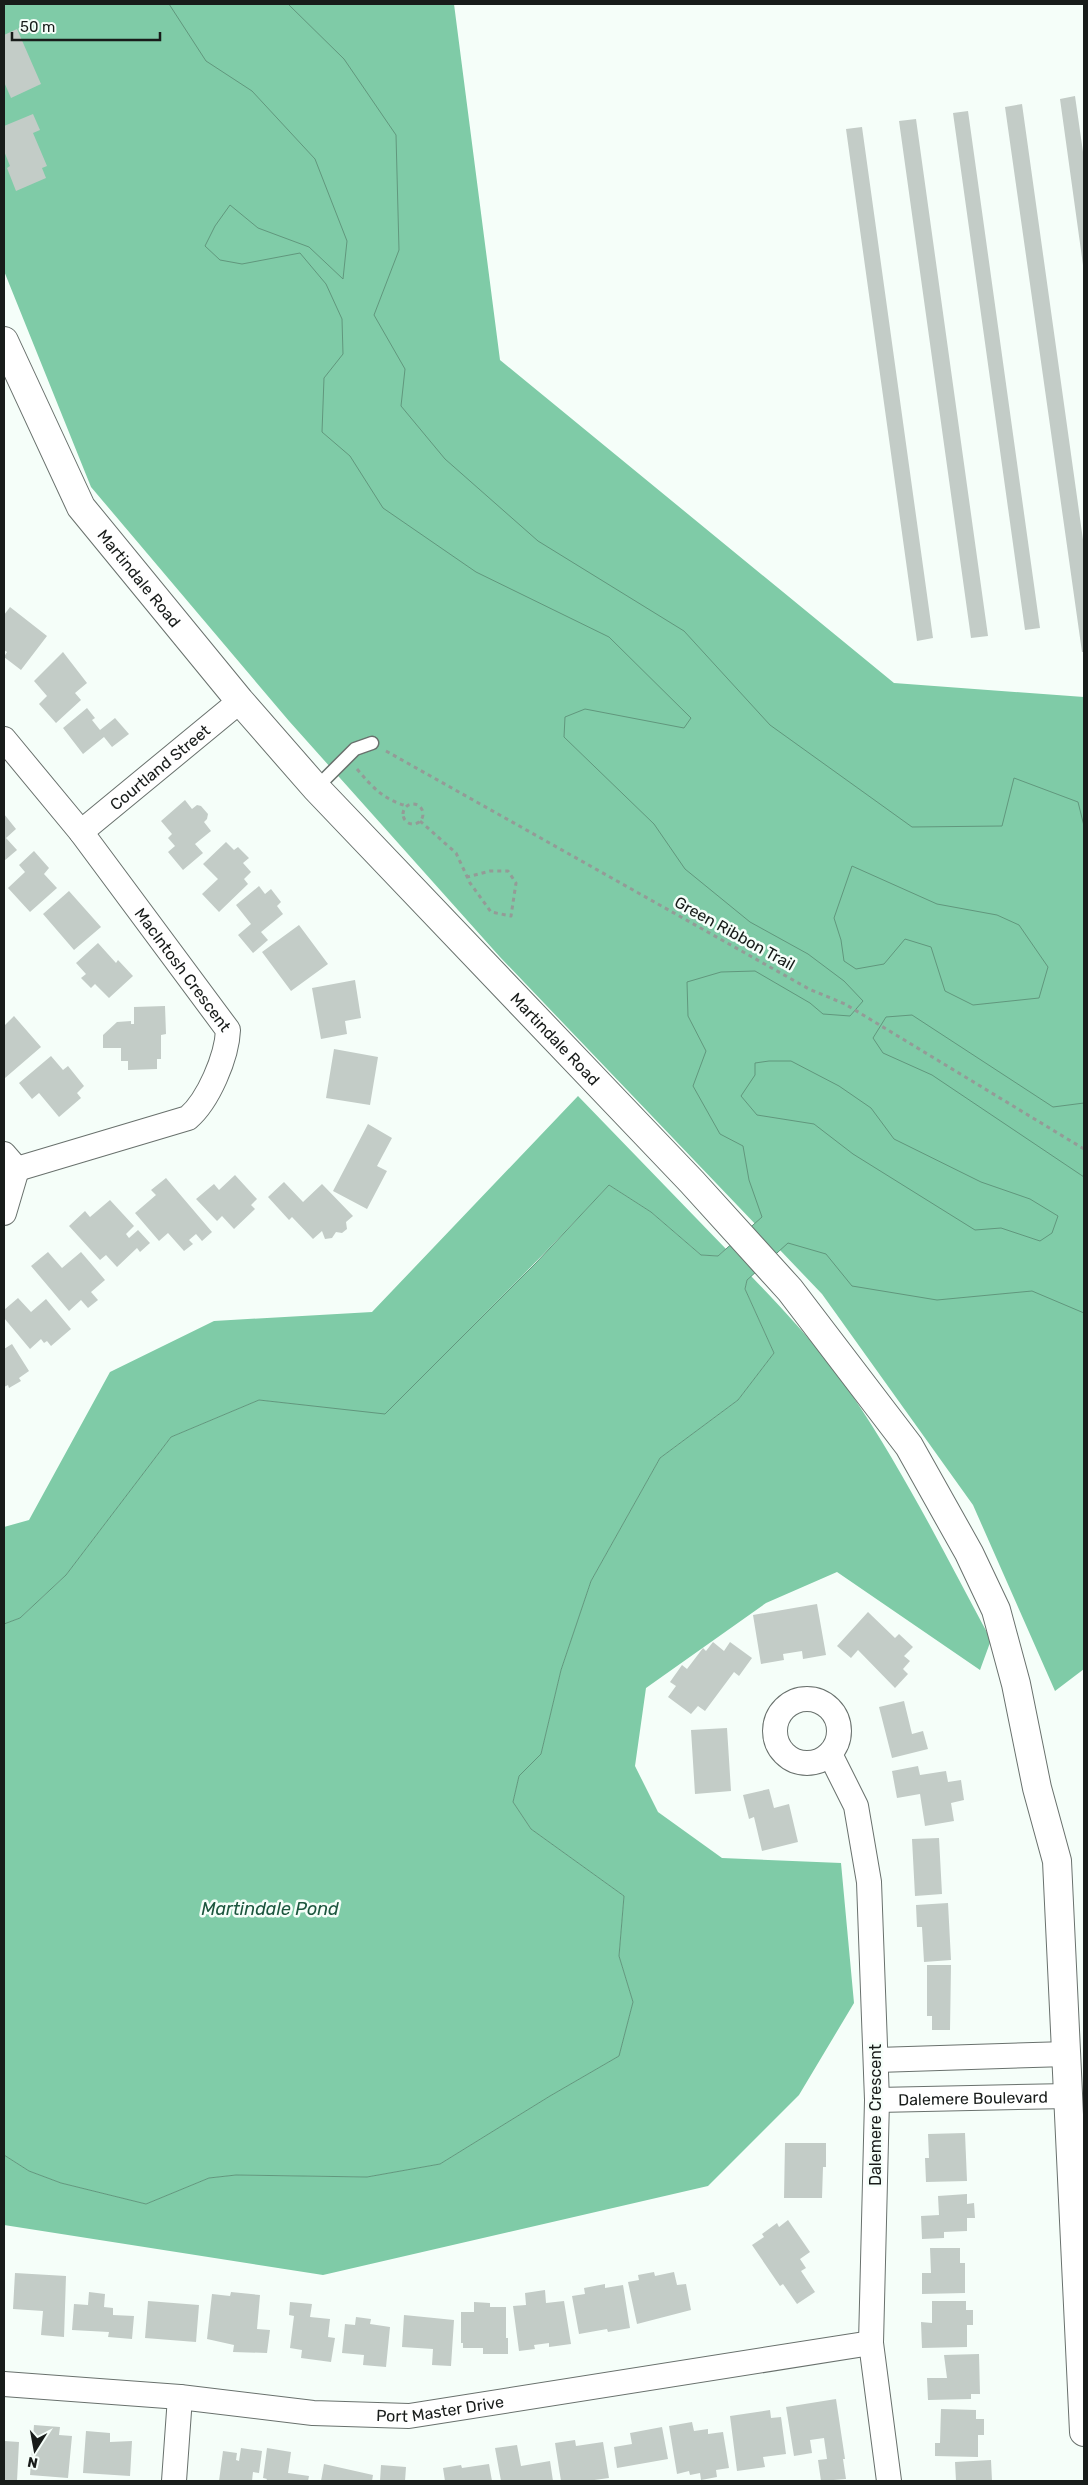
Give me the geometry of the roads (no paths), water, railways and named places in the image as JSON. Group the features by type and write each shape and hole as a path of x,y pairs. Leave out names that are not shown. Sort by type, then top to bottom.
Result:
{"main road":[{"name":"Martindale Road","path":"5,346 81,506 240,701 316,788 692,1182 790,1290 909,1446 969,1553 996,1610 1016,1684 1037,1788 1057,1861 1070,2073 1084,2432"}],"street":[{"name":"Courtland Street","path":"80,832 240,701"},
{"name":"MacIntosh Crescent","path":"4,738 80,832 228,1030 228,1048 199,1109 188,1118 10,1161"},
{"path":"4,1213 10,1161"},
{"name":"Dalemere Crescent","path":"830,1754 856,1806 870,1882 877,2060 871,2343 889,2481"},
{"path":"877,2060 1070,2073"},
{"name":"Dalemere Boulevard","path":"877,2100 1070,2073"},
{"name":"Port Master Drive","path":"4,2384 180,2397 312,2413 409,2416 871,2343"},
{"path":"174,2481 180,2397"}],"lane":[{"path":"316,788 356,749 372,744"}],"water":[{"name":"Martindale Pond","path":"169,4 288,4 344,59 396,135 399,250 374,315 405,369 401,406 445,459 538,541 684,631 770,725 912,827 1002,826 1014,778 1078,802 1084,826 1084,1103 1053,1107 912,1015 886,1017 873,1038 883,1053 932,1075 1084,1177 1084,1313 1032,1291 937,1300 852,1286 826,1254 788,1243 747,1280 745,1289 774,1353 738,1400 660,1458 591,1581 561,1670 541,1754 519,1776 513,1802 531,1829 624,1896 619,1956 633,2002 619,2056 440,2164 367,2177 236,2175 209,2178 146,2204 61,2183 29,2171 4,2155 4,1624 20,1618 66,1575 171,1437 259,1400 385,1414 536,1263 609,1185 651,1212 701,1255 718,1256 762,1217 749,1180 743,1146 720,1134 693,1086 706,1051 688,1016 687,982 721,972 755,971 810,1003 823,1014 850,1016 863,1001 844,981 808,954 750,922 685,869 654,824 564,737 565,717 585,709 684,728 691,718 609,637 476,572 383,508 350,456 322,432 324,378 343,354 342,319 326,284 300,253 242,264 220,260 205,246 215,226 230,205 258,228 309,247 343,279 347,241 315,159 252,91 206,61","holes":["852,866 937,904 997,915 1019,925 1048,967 1039,998 973,1005 945,991 931,947 905,939 884,964 856,969 844,961 841,940 834,918","791,1061 839,1086 871,1108 894,1139 981,1182 1030,1199 1058,1216 1052,1233 1040,1241 1001,1228 975,1230 853,1154 814,1124 757,1115 741,1096 755,1075 755,1063"]}]}
